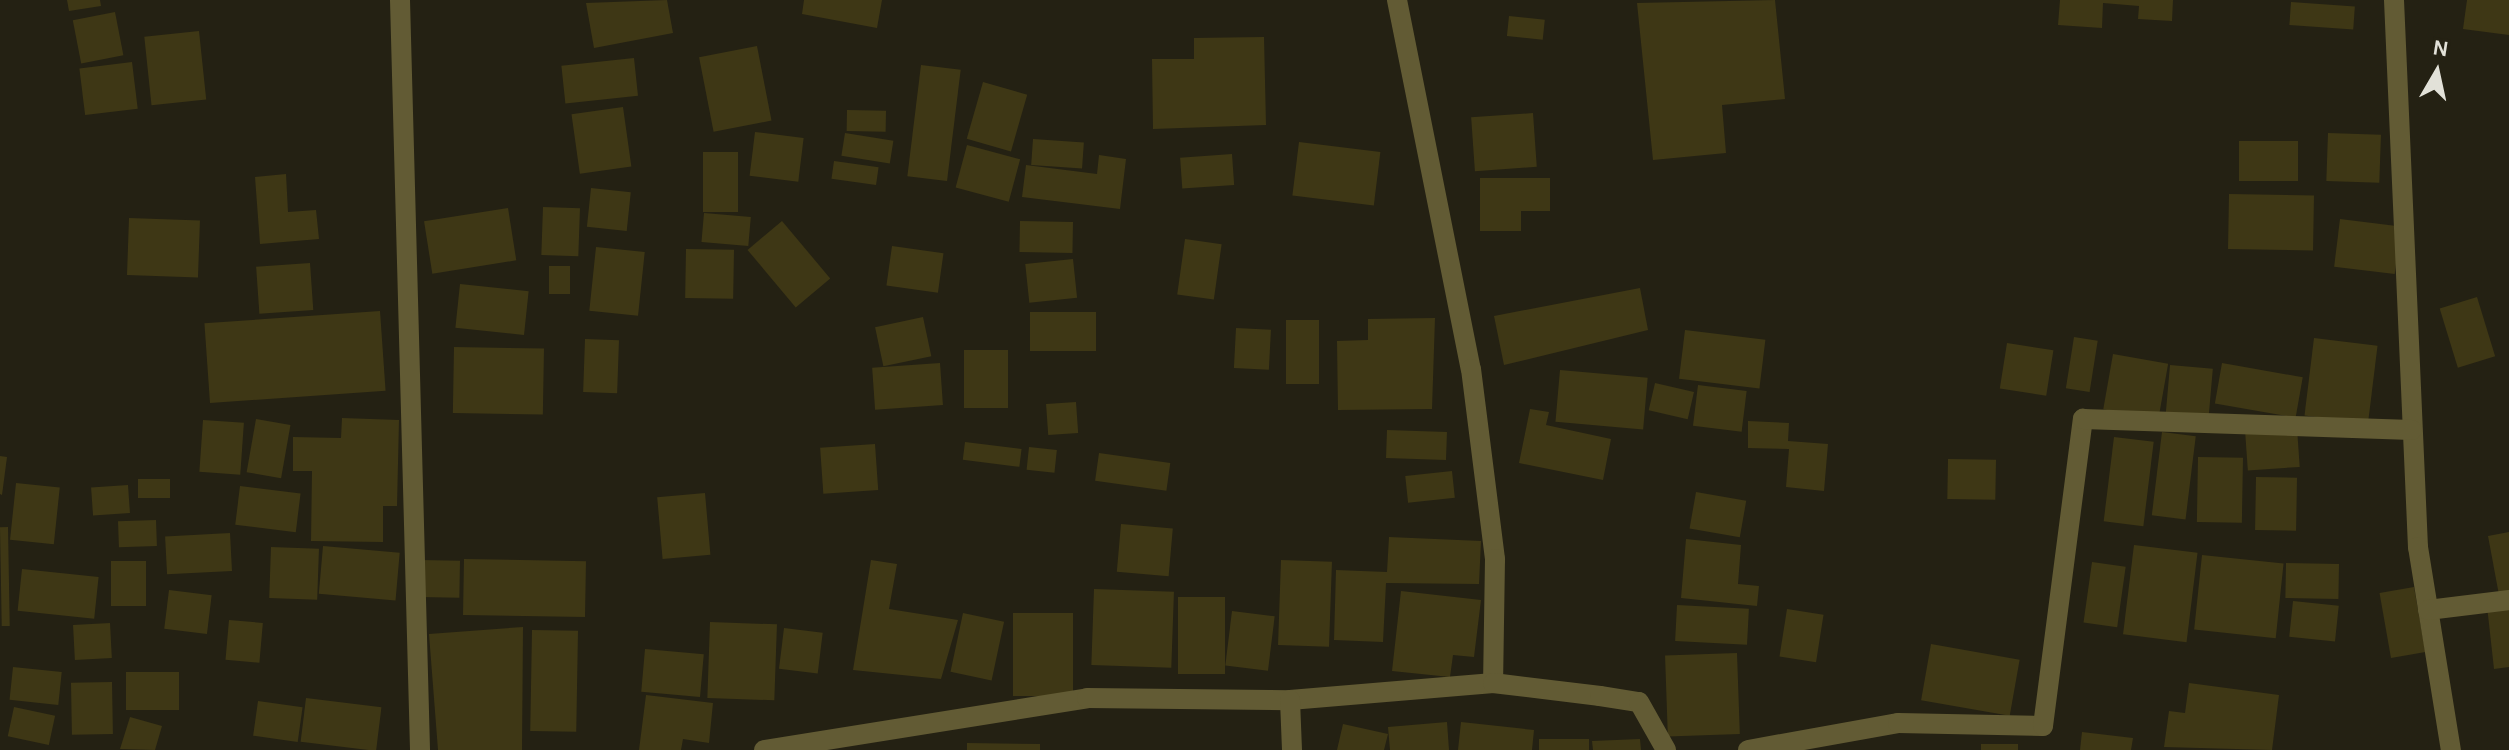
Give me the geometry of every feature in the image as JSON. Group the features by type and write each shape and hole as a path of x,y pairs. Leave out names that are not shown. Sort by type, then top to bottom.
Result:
{"street":[{"path":"400,0 420,750"},
{"path":"1397,0 1471,369 1495,559 1493,683"},
{"path":"2394,0 2412,430 2428,610 2451,750"},
{"path":"1748,750 1898,723 2043,726 2083,419 2412,430"},
{"path":"2428,610 2509,600"},
{"path":"764,750 1087,698 1290,700 1493,683 1639,702 1666,750"},
{"path":"1290,700 1292,750"}],"building":[{"path":"67,0 100,0 101,6 69,11"},
{"path":"667,0 673,33 594,48 586,3"},
{"path":"804,0 882,0 877,28 802,14"},
{"path":"1775,0 1785,99 1722,105 1726,153 1653,160 1637,3"},
{"path":"2060,0 2173,0 2172,21 2138,19 2139,6 2103,3 2102,28 2058,25"},
{"path":"2467,0 2509,0 2509,35 2463,29"},
{"path":"2291,2 2355,6 2353,29 2289,25"},
{"path":"115,12 123,55 81,63 73,20"},
{"path":"1509,16 1545,20 1543,40 1507,36"},
{"path":"199,31 206,100 152,105 144,37"},
{"path":"1264,37 1266,125 1153,129 1152,59 1194,59 1194,38"},
{"path":"757,46 772,121 714,132 699,57"},
{"path":"634,58 638,96 565,103 561,66"},
{"path":"132,62 138,109 85,115 79,68"},
{"path":"921,65 961,70 947,181 907,176"},
{"path":"983,82 1027,95 1011,151 967,139"},
{"path":"623,107 631,166 580,174 572,114"},
{"path":"847,110 886,111 886,132 847,131"},
{"path":"1533,113 1537,167 1475,171 1471,117"},
{"path":"755,132 804,138 798,182 750,176"},
{"path":"845,133 893,141 890,163 841,156"},
{"path":"2328,133 2381,135 2379,183 2326,181"},
{"path":"1033,139 1084,143 1082,168 1031,165"},
{"path":"2239,141 2298,141 2298,181 2239,181"},
{"path":"1299,142 1380,152 1374,206 1292,196"},
{"path":"967,145 1020,159 1009,202 956,188"},
{"path":"703,152 738,152 738,212 703,212"},
{"path":"1232,154 1234,185 1182,189 1180,158"},
{"path":"1099,155 1126,159 1120,209 1022,197 1026,165 1097,174"},
{"path":"834,161 879,167 876,185 831,179"},
{"path":"286,174 288,212 316,210 319,239 260,244 255,177"},
{"path":"1480,178 1550,178 1550,211 1521,211 1521,231 1480,231"},
{"path":"591,188 631,192 627,231 587,227"},
{"path":"2229,194 2314,195 2313,250 2228,249"},
{"path":"543,207 580,208 578,256 541,255"},
{"path":"508,208 516,260 432,274 424,221"},
{"path":"704,213 751,217 748,246 701,242"},
{"path":"129,218 200,220 198,277 127,275"},
{"path":"2340,219 2401,226 2395,274 2334,267"},
{"path":"782,221 830,278 796,307 748,250"},
{"path":"1020,221 1073,222 1072,253 1019,252"},
{"path":"1185,239 1222,244 1214,300 1177,294"},
{"path":"892,246 943,253 938,293 886,286"},
{"path":"596,247 645,252 638,316 589,311"},
{"path":"686,249 734,250 733,299 685,298"},
{"path":"1073,259 1077,298 1029,303 1025,264"},
{"path":"310,263 313,310 259,314 256,267"},
{"path":"549,266 570,266 570,294 549,294"},
{"path":"460,284 529,291 524,335 455,328"},
{"path":"1640,288 1648,330 1504,365 1494,316"},
{"path":"2477,297 2495,356 2458,368 2440,308"},
{"path":"380,311 386,391 210,403 204,323"},
{"path":"1030,312 1096,312 1096,351 1030,351"},
{"path":"923,317 931,356 883,366 875,327"},
{"path":"1435,318 1432,409 1338,410 1337,341 1368,340 1368,319"},
{"path":"1286,320 1319,320 1319,384 1286,384"},
{"path":"1236,328 1271,330 1269,370 1234,368"},
{"path":"1685,330 1765,340 1759,389 1679,379"},
{"path":"2074,337 2098,341 2090,392 2066,388"},
{"path":"2314,338 2378,346 2368,423 2304,415"},
{"path":"585,339 619,340 617,393 583,392"},
{"path":"2007,343 2053,350 2046,396 2000,388"},
{"path":"454,347 544,349 543,415 453,413"},
{"path":"964,350 1008,350 1008,408 964,408"},
{"path":"2113,354 2168,364 2158,419 2103,409"},
{"path":"940,363 943,405 875,410 872,368"},
{"path":"2222,363 2303,377 2296,418 2215,403"},
{"path":"2170,365 2213,369 2208,419 2166,415"},
{"path":"1560,370 1648,378 1643,429 1555,422"},
{"path":"1655,383 1694,392 1688,419 1649,410"},
{"path":"1698,385 1747,391 1742,432 1693,426"},
{"path":"1076,402 1078,433 1048,435 1046,404"},
{"path":"1530,409 1549,412 1546,425 1611,439 1603,480 1519,463"},
{"path":"342,418 399,420 397,506 383,506 383,542 311,541 312,471 293,471 293,437 341,438"},
{"path":"256,419 290,425 281,478 247,472"},
{"path":"203,420 244,423 240,475 199,472"},
{"path":"1748,421 1789,423 1788,441 1828,444 1824,491 1786,487 1789,449 1748,448"},
{"path":"2297,428 2300,467 2248,471 2245,432"},
{"path":"1387,430 1447,432 1446,460 1386,458"},
{"path":"2162,432 2196,436 2186,520 2152,515"},
{"path":"2114,437 2154,442 2143,526 2104,521"},
{"path":"965,442 1022,449 1019,467 963,460"},
{"path":"875,444 878,490 823,494 820,448"},
{"path":"1029,447 1057,450 1054,473 1027,470"},
{"path":"1099,453 1170,463 1166,491 1095,481"},
{"path":"0,456 7,457 2,495 0,494"},
{"path":"2198,457 2243,458 2242,523 2197,522"},
{"path":"1948,459 1996,460 1995,500 1947,499"},
{"path":"1452,471 1455,498 1408,503 1405,476"},
{"path":"2256,477 2297,478 2296,531 2255,530"},
{"path":"138,479 170,479 170,498 138,498"},
{"path":"16,483 60,488 54,544 10,540"},
{"path":"128,485 130,513 93,516 91,488"},
{"path":"240,486 301,493 296,532 235,525"},
{"path":"1696,492 1746,501 1740,537 1690,528"},
{"path":"705,493 710,555 663,559 657,497"},
{"path":"156,520 157,546 119,547 118,521"},
{"path":"1121,524 1173,529 1169,576 1117,572"},
{"path":"0,527 8,527 10,626 2,626"},
{"path":"2509,532 2509,593 2499,595 2488,536"},
{"path":"230,533 232,571 167,574 165,536"},
{"path":"1389,537 1481,541 1479,584 1386,583 1383,642 1334,640 1336,570 1387,572"},
{"path":"1686,539 1741,545 1738,584 1759,586 1757,606 1681,598"},
{"path":"2134,545 2198,553 2187,642 2123,634"},
{"path":"323,546 400,553 396,601 319,594"},
{"path":"271,547 319,549 317,600 269,598"},
{"path":"2202,555 2284,564 2276,638 2194,630"},
{"path":"464,559 586,561 585,617 463,615"},
{"path":"420,560 460,561 459,598 419,597"},
{"path":"871,560 897,564 889,609 958,620 941,679 853,670"},
{"path":"1281,560 1332,562 1329,647 1278,645"},
{"path":"111,561 146,561 146,606 111,606"},
{"path":"2092,562 2126,567 2117,627 2084,622"},
{"path":"2286,563 2339,564 2338,599 2285,598"},
{"path":"22,569 99,577 94,619 18,611"},
{"path":"2414,587 2425,652 2391,658 2380,593"},
{"path":"1094,589 1174,592 1171,668 1091,665"},
{"path":"169,590 212,595 207,634 164,629"},
{"path":"1401,591 1481,600 1474,657 1453,655 1450,677 1392,671"},
{"path":"1178,597 1225,597 1225,674 1178,674"},
{"path":"2293,601 2339,606 2335,642 2289,637"},
{"path":"2509,604 2509,667 2494,669 2487,606"},
{"path":"1677,605 1749,609 1747,645 1675,641"},
{"path":"1787,609 1824,615 1816,662 1779,656"},
{"path":"1232,611 1275,616 1268,671 1225,666"},
{"path":"963,613 1004,622 992,680 951,672"},
{"path":"1013,613 1073,613 1073,696 1013,696"},
{"path":"229,620 263,623 259,663 226,660"},
{"path":"710,622 777,624 774,700 707,698"},
{"path":"110,623 112,658 75,660 73,625"},
{"path":"523,627 522,750 438,750 429,634"},
{"path":"784,628 823,633 818,673 779,669"},
{"path":"532,630 578,631 576,732 530,731"},
{"path":"1931,644 2020,660 2010,716 1921,700"},
{"path":"645,649 704,654 700,697 641,692"},
{"path":"1737,653 1740,734 1668,736 1665,656"},
{"path":"13,667 62,672 58,705 10,700"},
{"path":"126,672 179,672 179,710 126,710"},
{"path":"112,682 113,734 72,735 71,683"},
{"path":"2189,683 2279,695 2272,750 2164,747 2169,711 2185,713"},
{"path":"646,695 713,703 709,743 683,739 681,750 639,750"},
{"path":"306,698 381,707 376,750 301,742"},
{"path":"258,701 303,707 298,742 253,736"},
{"path":"14,707 55,716 49,745 8,736"},
{"path":"130,717 162,726 155,750 120,749"},
{"path":"1447,722 1449,750 1390,750 1388,727"},
{"path":"1461,722 1534,730 1532,750 1458,750"},
{"path":"1343,724 1388,734 1384,750 1337,750"},
{"path":"2082,732 2133,738 2131,750 2080,750"},
{"path":"1539,739 1589,739 1589,750 1539,750"},
{"path":"1640,739 1641,750 1593,750 1592,741"},
{"path":"967,743 1040,744 1040,750 967,750"},
{"path":"1981,744 2018,744 2018,750 1981,750"}]}
